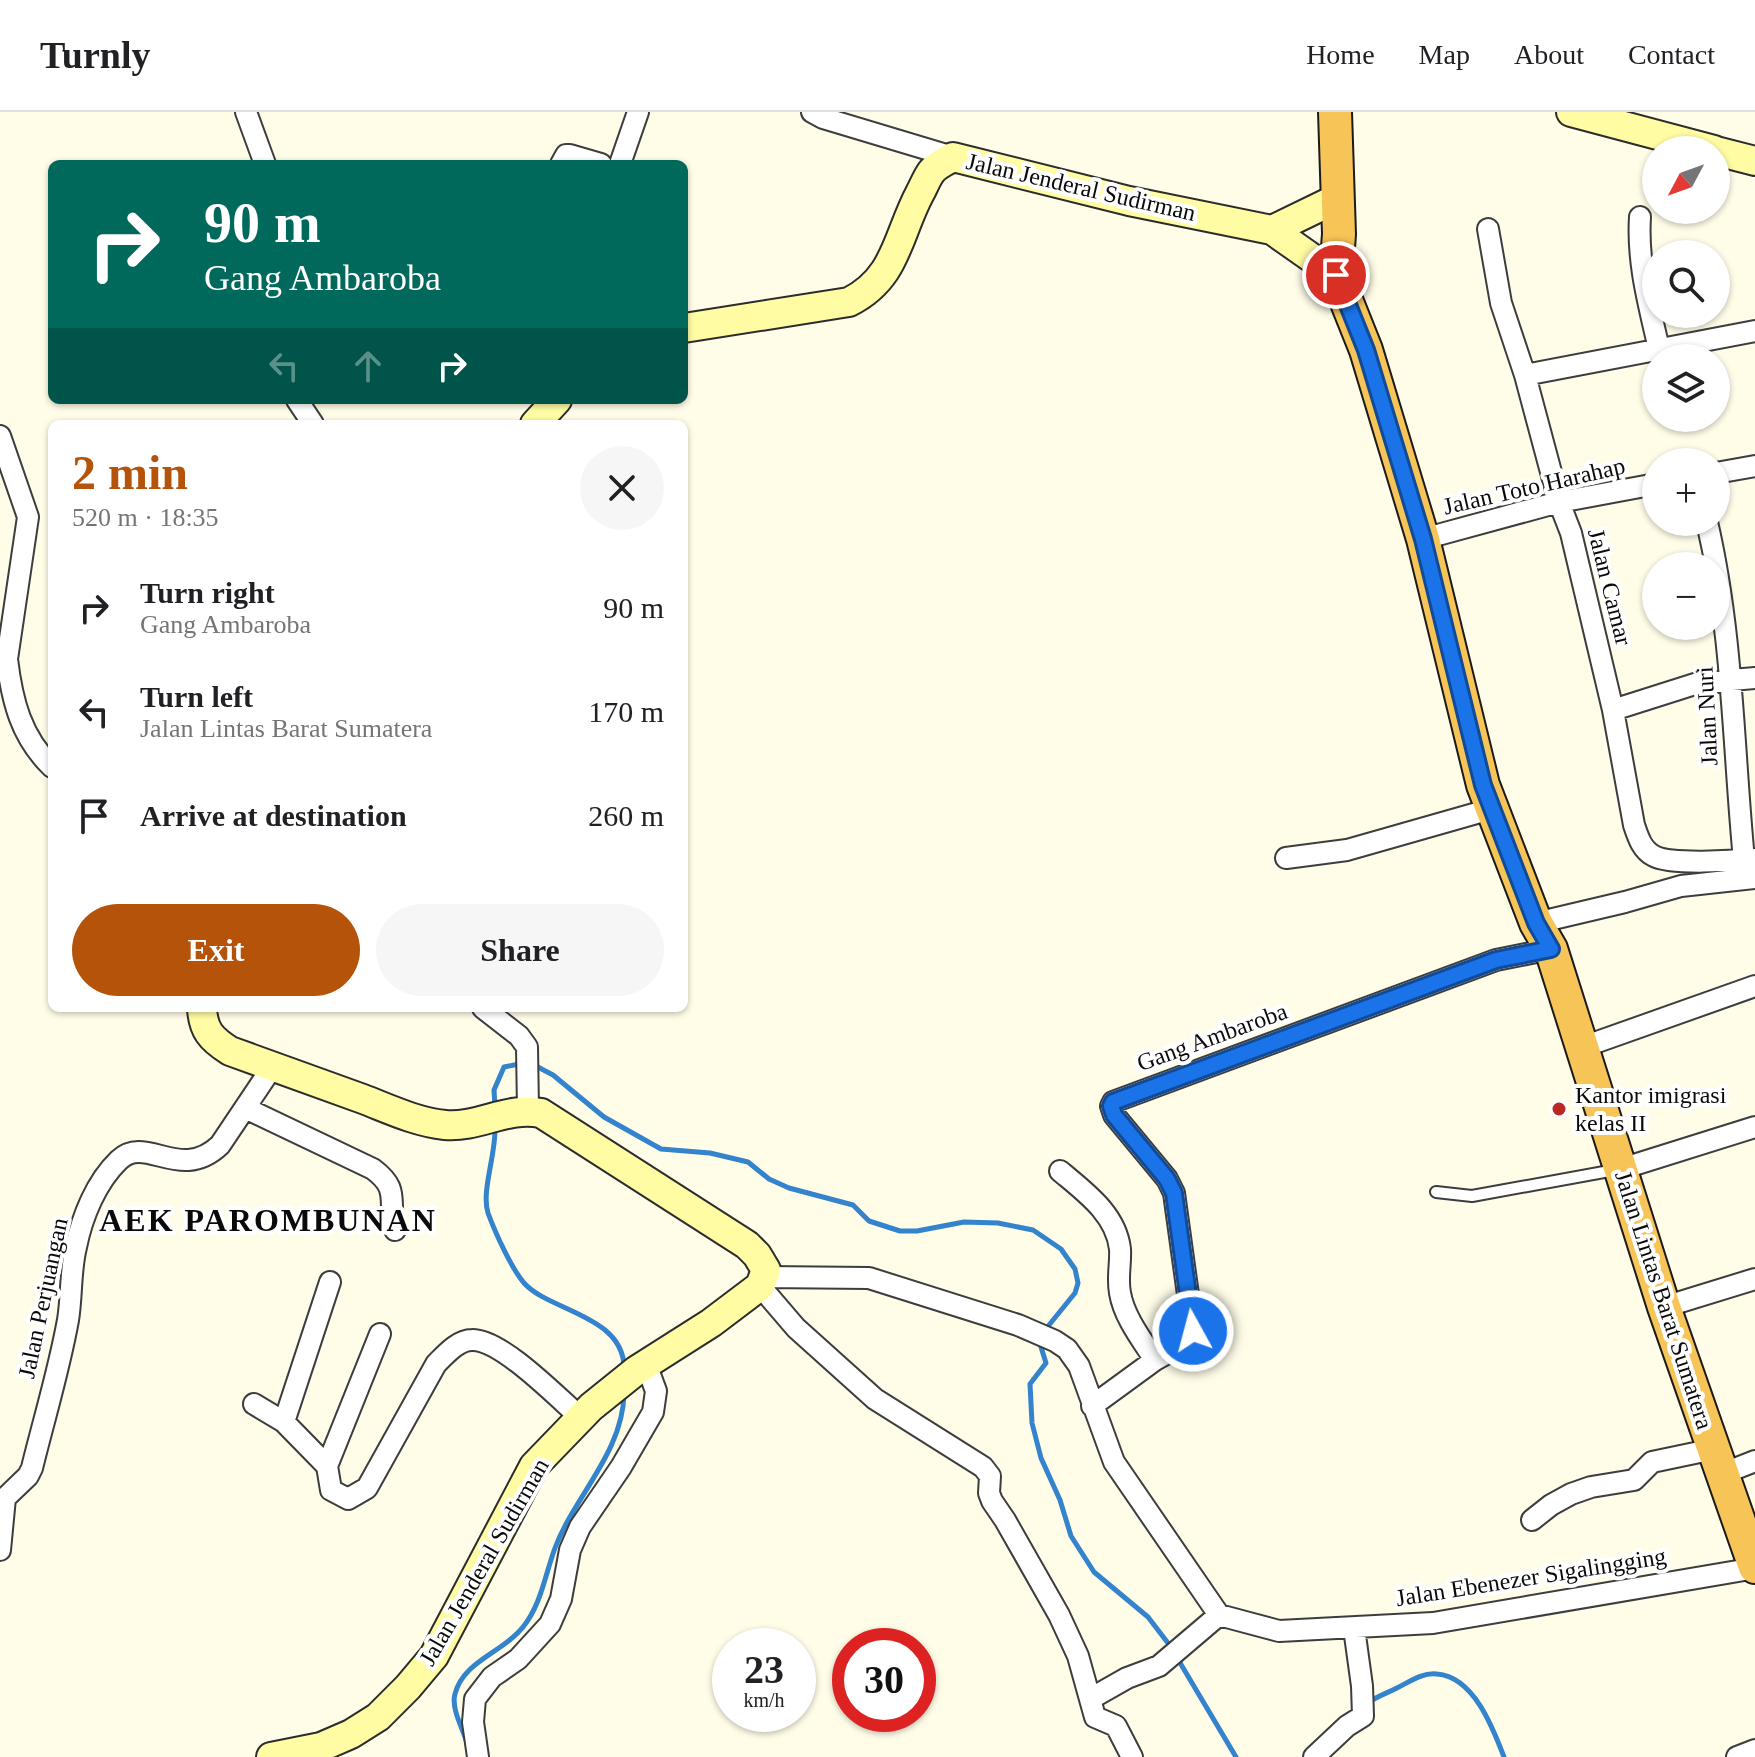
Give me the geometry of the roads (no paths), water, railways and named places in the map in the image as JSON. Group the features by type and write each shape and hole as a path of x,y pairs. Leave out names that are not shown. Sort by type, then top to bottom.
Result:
{"highway":[{"name":"Jalan Lintas Barat Sumatera","path":"1335,112 1339,234 1336,275 1366,350 1423,539 1483,785 1544,936 1583,1047 1664,1307 1755,1568"}],"main road":[{"path":"1571,112 1662,136"},
{"path":"1730,154 1755,161"},
{"name":"Jalan Jenderal Sudirman","path":"688,327 849,302 865,294 879,281 895,255 911,210 932,170 953,157 1129,201 1272,230 1336,275"},
{"path":"1272,230 1336,199"},
{"path":"539,420 553,404"},
{"path":"203,1012 205,1029 215,1042 230,1051 432,1123 479,1122 521,1111 553,1119 747,1245 762,1261 762,1282"},
{"name":"Jalan Jenderal Sudirman","path":"271,1757 321,1747 351,1734 378,1717 434,1656 534,1466 585,1412 642,1367 711,1323 762,1282"}],"street":[{"path":"246,112 264,160"},
{"path":"621,160 638,112"},
{"path":"812,112 953,157"},
{"path":"562,160 570,155 587,160"},
{"path":"1640,217 1638,242 1658,344"},
{"name":"Jalan Camar","path":"1488,229 1501,303 1525,375 1559,502 1571,533 1613,710 1634,825 1647,851 1655,857 1666,860 1749,860"},
{"path":"1686,344 1755,331"},
{"path":"1525,375 1642,352"},
{"path":"0,436 28,517 7,659 9,678 16,714 32,744 48,762"},
{"path":"1730,470 1755,466"},
{"name":"Jalan Toto Harahap","path":"1423,539 1559,502 1642,487"},
{"name":"Jalan Nuri","path":"1710,536 1729,646 1749,860"},
{"path":"1613,710 1698,683 1755,678"},
{"path":"1286,858 1347,850 1491,809"},
{"path":"1544,936 1625,902 1681,886 1755,878"},
{"name":"Gang Ambaroba","path":"1092,1406 1155,1360 1180,1346 1193,1331 1174,1193 1167,1179 1114,1115 1113,1102 1496,960 1544,936"},
{"path":"1583,1047 1755,986"},
{"path":"488,1012 519,1036 527,1047 529,1080 521,1111"},
{"name":"Jalan Perjuangan","path":"0,1550 5,1498 32,1468 69,1318 75,1248 94,1196 111,1170 128,1153 186,1161 199,1160 210,1154 220,1145 273,1066"},
{"path":"245,1108 373,1169 389,1181 395,1230"},
{"path":"1621,1169 1755,1127"},
{"path":"1060,1171 1102,1208 1113,1226 1120,1247 1120,1296 1140,1338 1155,1360"},
{"path":"762,1282 869,1278 1029,1330 1055,1341 1074,1358 1114,1462 1219,1615 1159,1666 1127,1678 1090,1699"},
{"path":"1664,1307 1755,1279"},
{"path":"284,1422 330,1282"},
{"path":"762,1282 796,1328 875,1399 983,1467 990,1476 992,1501 1059,1615 1078,1656 1095,1717 1116,1726 1132,1757"},
{"path":"380,1334 327,1466 331,1490 348,1499 367,1488 436,1364 452,1348 469,1339 487,1341 502,1350 585,1412"},
{"path":"478,1757 473,1722 475,1699 492,1677 518,1659 550,1624 561,1599 570,1550 580,1527 635,1445 653,1412 656,1391 642,1367"},
{"path":"254,1404 284,1422 327,1466"},
{"path":"1532,1520 1571,1494 1591,1487 1634,1480 1652,1462 1755,1461"},
{"name":"Jalan Ebenezer Sigalingging","path":"1219,1615 1279,1631 1433,1623 1755,1568"},
{"path":"1314,1757 1347,1726 1363,1716 1354,1628"},
{"path":"1737,1757 1755,1750"}],"lane":[{"path":"1436,1192 1472,1196 1491,1194 1621,1169"}],"waterway":[{"path":"495,1106 494,1090 504,1067 524,1063"},
{"path":"534,1065 553,1075 604,1117 661,1149 710,1153 748,1162 769,1179 789,1188 853,1205 869,1221 900,1231 964,1222 998,1223 1033,1230 1061,1249 1075,1269 1078,1283 1075,1293 1045,1330"},
{"path":"495,1128 486,1204 509,1260 520,1278 536,1293 584,1317 612,1337 621,1351 624,1368"},
{"path":"1041,1339 1046,1363 1030,1384 1032,1423 1041,1458 1060,1500 1071,1536 1094,1572 1148,1617 1171,1647"},
{"path":"466,1740 454,1705 459,1683 475,1665 515,1636 529,1618 563,1529 607,1455 622,1415 624,1394"},
{"path":"1176,1656 1236,1757"},
{"path":"1369,1702 1421,1676 1437,1674 1450,1677 1472,1694 1494,1732 1504,1757"}],"place":[{"name":"Kantor imigrasi kelas II","path":"1559,1109"}],"district":[{"name":"AEK PAROMBUNAN","path":"268,1220"}]}
